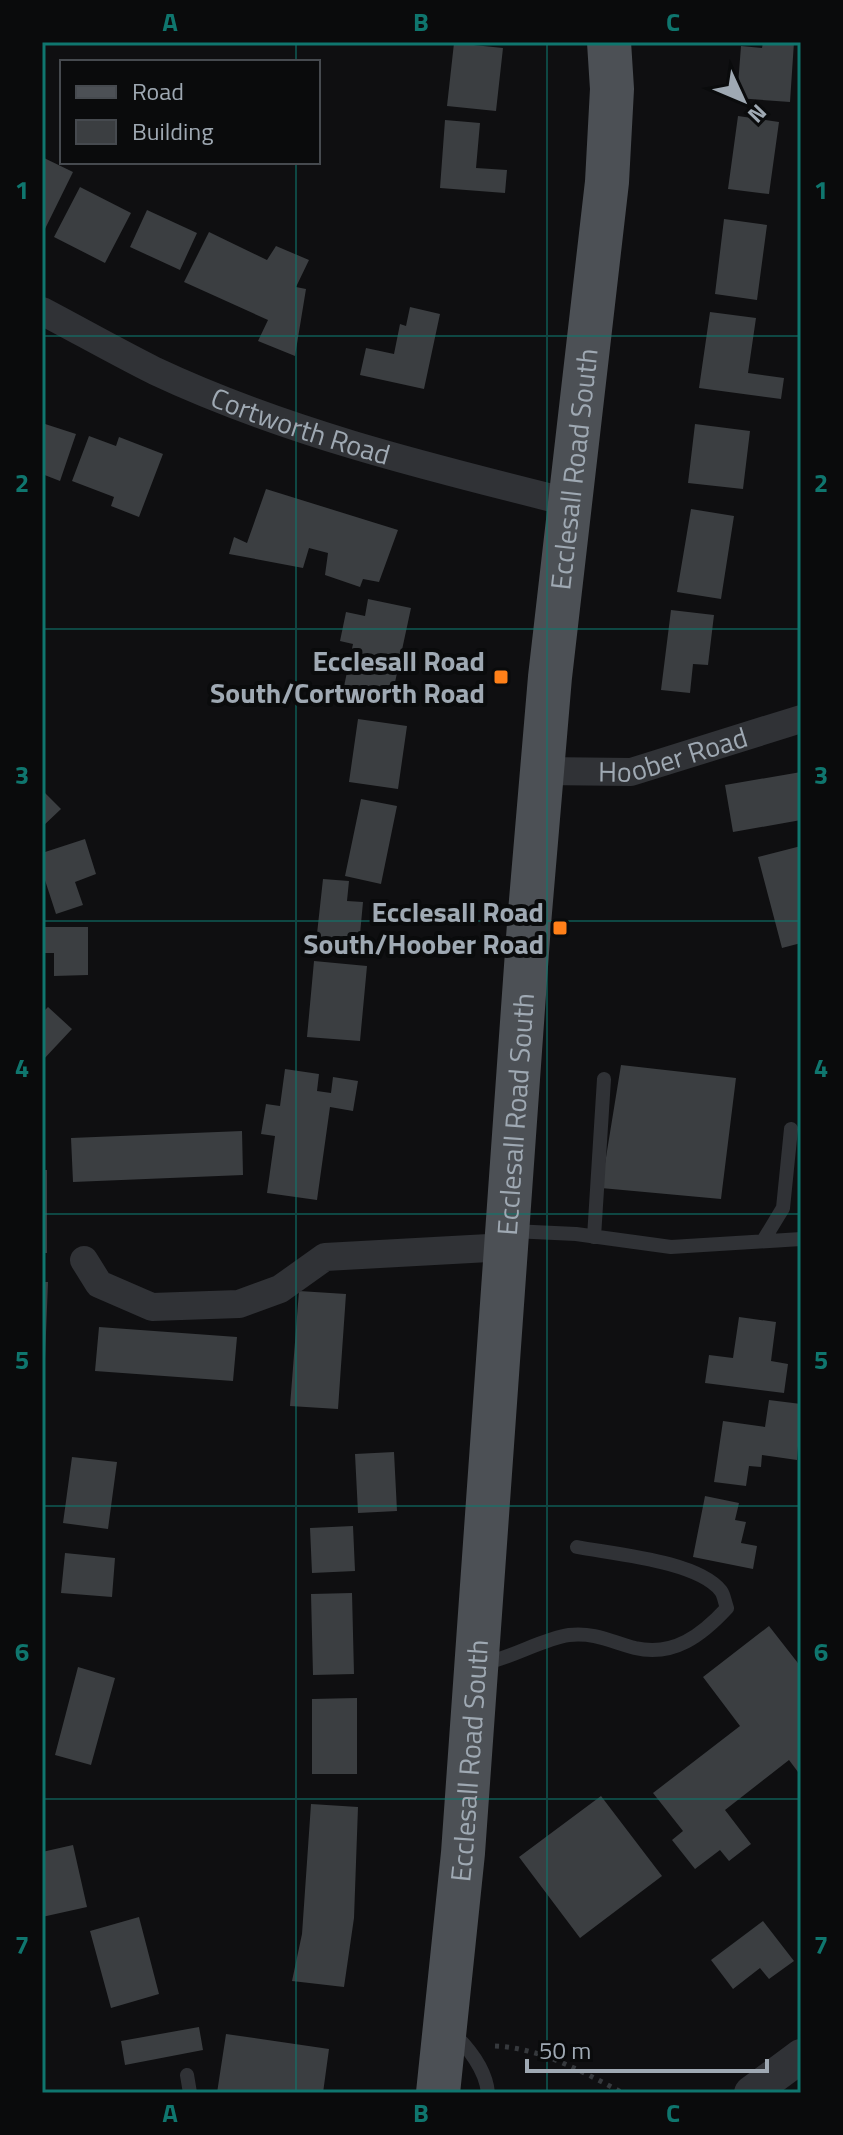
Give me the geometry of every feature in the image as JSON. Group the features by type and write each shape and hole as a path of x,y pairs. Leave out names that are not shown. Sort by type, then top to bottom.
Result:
{"main road":[{"name":"Ecclesall Road South","path":"438,2093 456,2035 475,1665 550,677 607,182 612,89 609,42"}],"street":[{"name":"Cortworth Road","path":"42,311 156,371 284,422 397,458 572,503"},
{"name":"Hoober Road","path":"543,771 631,772 801,719"},
{"path":"84,1260 99,1284 152,1307 239,1304 280,1289 325,1257 507,1239"},
{"path":"751,2093 801,2056"}],"lane":[{"path":"594,1237 604,1079"},
{"path":"763,1241 783,1208 791,1129"},
{"path":"507,1239 594,1237 671,1247 801,1239"},
{"path":"475,1665 496,1662 567,1635 605,1636 636,1648 665,1651 696,1637 727,1608 722,1591 703,1577 672,1566 577,1547"},
{"path":"456,2035 487,2081 488,2093"},
{"path":"187,2075 190,2093"}],"path":[{"path":"456,2035 516,2047 569,2065 623,2093"}],"building":[{"path":"763,42 794,42 790,102 737,98 741,46 762,48"},
{"path":"454,43 503,48 496,111 447,106"},
{"path":"738,116 779,122 769,194 728,189"},
{"path":"445,120 480,123 476,168 507,170 505,193 440,188"},
{"path":"42,157 73,172 42,235"},
{"path":"80,187 131,213 105,263 54,237"},
{"path":"147,210 197,233 180,270 130,247"},
{"path":"724,219 767,225 757,300 715,294"},
{"path":"209,232 267,260 276,246 309,260 296,287 306,289 295,356 258,341 268,320 184,282"},
{"path":"410,307 440,314 424,389 360,375 366,348 394,354 400,324 406,326"},
{"path":"710,312 756,318 748,373 784,378 781,399 699,388"},
{"path":"42,423 76,434 60,481 42,474"},
{"path":"695,424 750,431 743,489 688,483"},
{"path":"89,436 116,446 119,437 163,454 139,517 111,506 114,497 72,481"},
{"path":"266,489 398,530 379,582 363,579 360,587 325,575 328,553 309,548 303,568 229,554 234,537 247,543"},
{"path":"691,509 734,516 721,599 677,592"},
{"path":"368,599 411,608 391,701 343,691 353,644 340,641 346,612 365,616"},
{"path":"671,610 714,615 708,665 693,664 690,693 661,690"},
{"path":"358,719 407,726 398,789 349,782"},
{"path":"801,772 801,820 733,832 725,785"},
{"path":"42,790 61,809 42,827"},
{"path":"361,799 397,806 381,884 345,876"},
{"path":"85,839 96,874 75,882 83,905 56,914 42,871 42,853"},
{"path":"801,846 801,943 782,948 758,857"},
{"path":"323,879 349,881 347,901 363,902 358,956 315,952"},
{"path":"42,927 88,927 88,975 54,976 54,953 42,953"},
{"path":"314,961 367,966 360,1041 307,1037"},
{"path":"48,1007 72,1029 42,1061 42,1013"},
{"path":"621,1065 736,1078 721,1199 601,1188"},
{"path":"285,1069 319,1074 317,1091 331,1093 333,1077 358,1081 353,1111 330,1107 317,1200 267,1193 275,1136 261,1134 266,1104 280,1106"},
{"path":"242,1131 243,1175 73,1182 71,1138"},
{"path":"42,1170 47,1170 47,1253 42,1253"},
{"path":"42,1282 48,1282 45,1359 42,1359"},
{"path":"299,1291 346,1294 338,1409 290,1406"},
{"path":"739,1317 776,1322 771,1361 788,1364 784,1393 705,1383 709,1355 733,1358"},
{"path":"99,1327 237,1337 233,1381 95,1371"},
{"path":"769,1400 801,1404 797,1460 762,1455 761,1467 749,1466 746,1486 714,1482 723,1421 765,1427"},
{"path":"394,1452 397,1511 358,1513 355,1454"},
{"path":"72,1457 117,1462 108,1529 63,1523"},
{"path":"705,1496 739,1503 735,1520 746,1522 741,1543 757,1546 753,1569 693,1557"},
{"path":"353,1526 355,1571 312,1573 310,1528"},
{"path":"65,1553 115,1558 112,1597 61,1593"},
{"path":"352,1593 354,1674 313,1675 311,1594"},
{"path":"769,1626 801,1667 801,1776 789,1760 725,1810 751,1844 729,1861 720,1850 695,1869 672,1840 683,1831 653,1793 740,1726 703,1677"},
{"path":"78,1667 115,1678 91,1765 55,1755"},
{"path":"357,1698 357,1774 312,1774 312,1699"},
{"path":"601,1796 662,1876 580,1938 519,1857"},
{"path":"311,1804 358,1807 354,1918 344,1987 292,1981 302,1934"},
{"path":"73,1845 87,1907 42,1917 42,1852"},
{"path":"139,1917 159,1994 111,2008 90,1931"},
{"path":"763,1921 794,1961 769,1979 760,1968 733,1989 711,1960"},
{"path":"199,2027 203,2050 125,2065 121,2041"},
{"path":"226,2034 329,2049 323,2093 217,2093"}],"place":[{"name":"Ecclesall Road South/Cortworth Road","path":"501,677"},
{"name":"Ecclesall Road South/Hoober Road","path":"560,928"}]}
